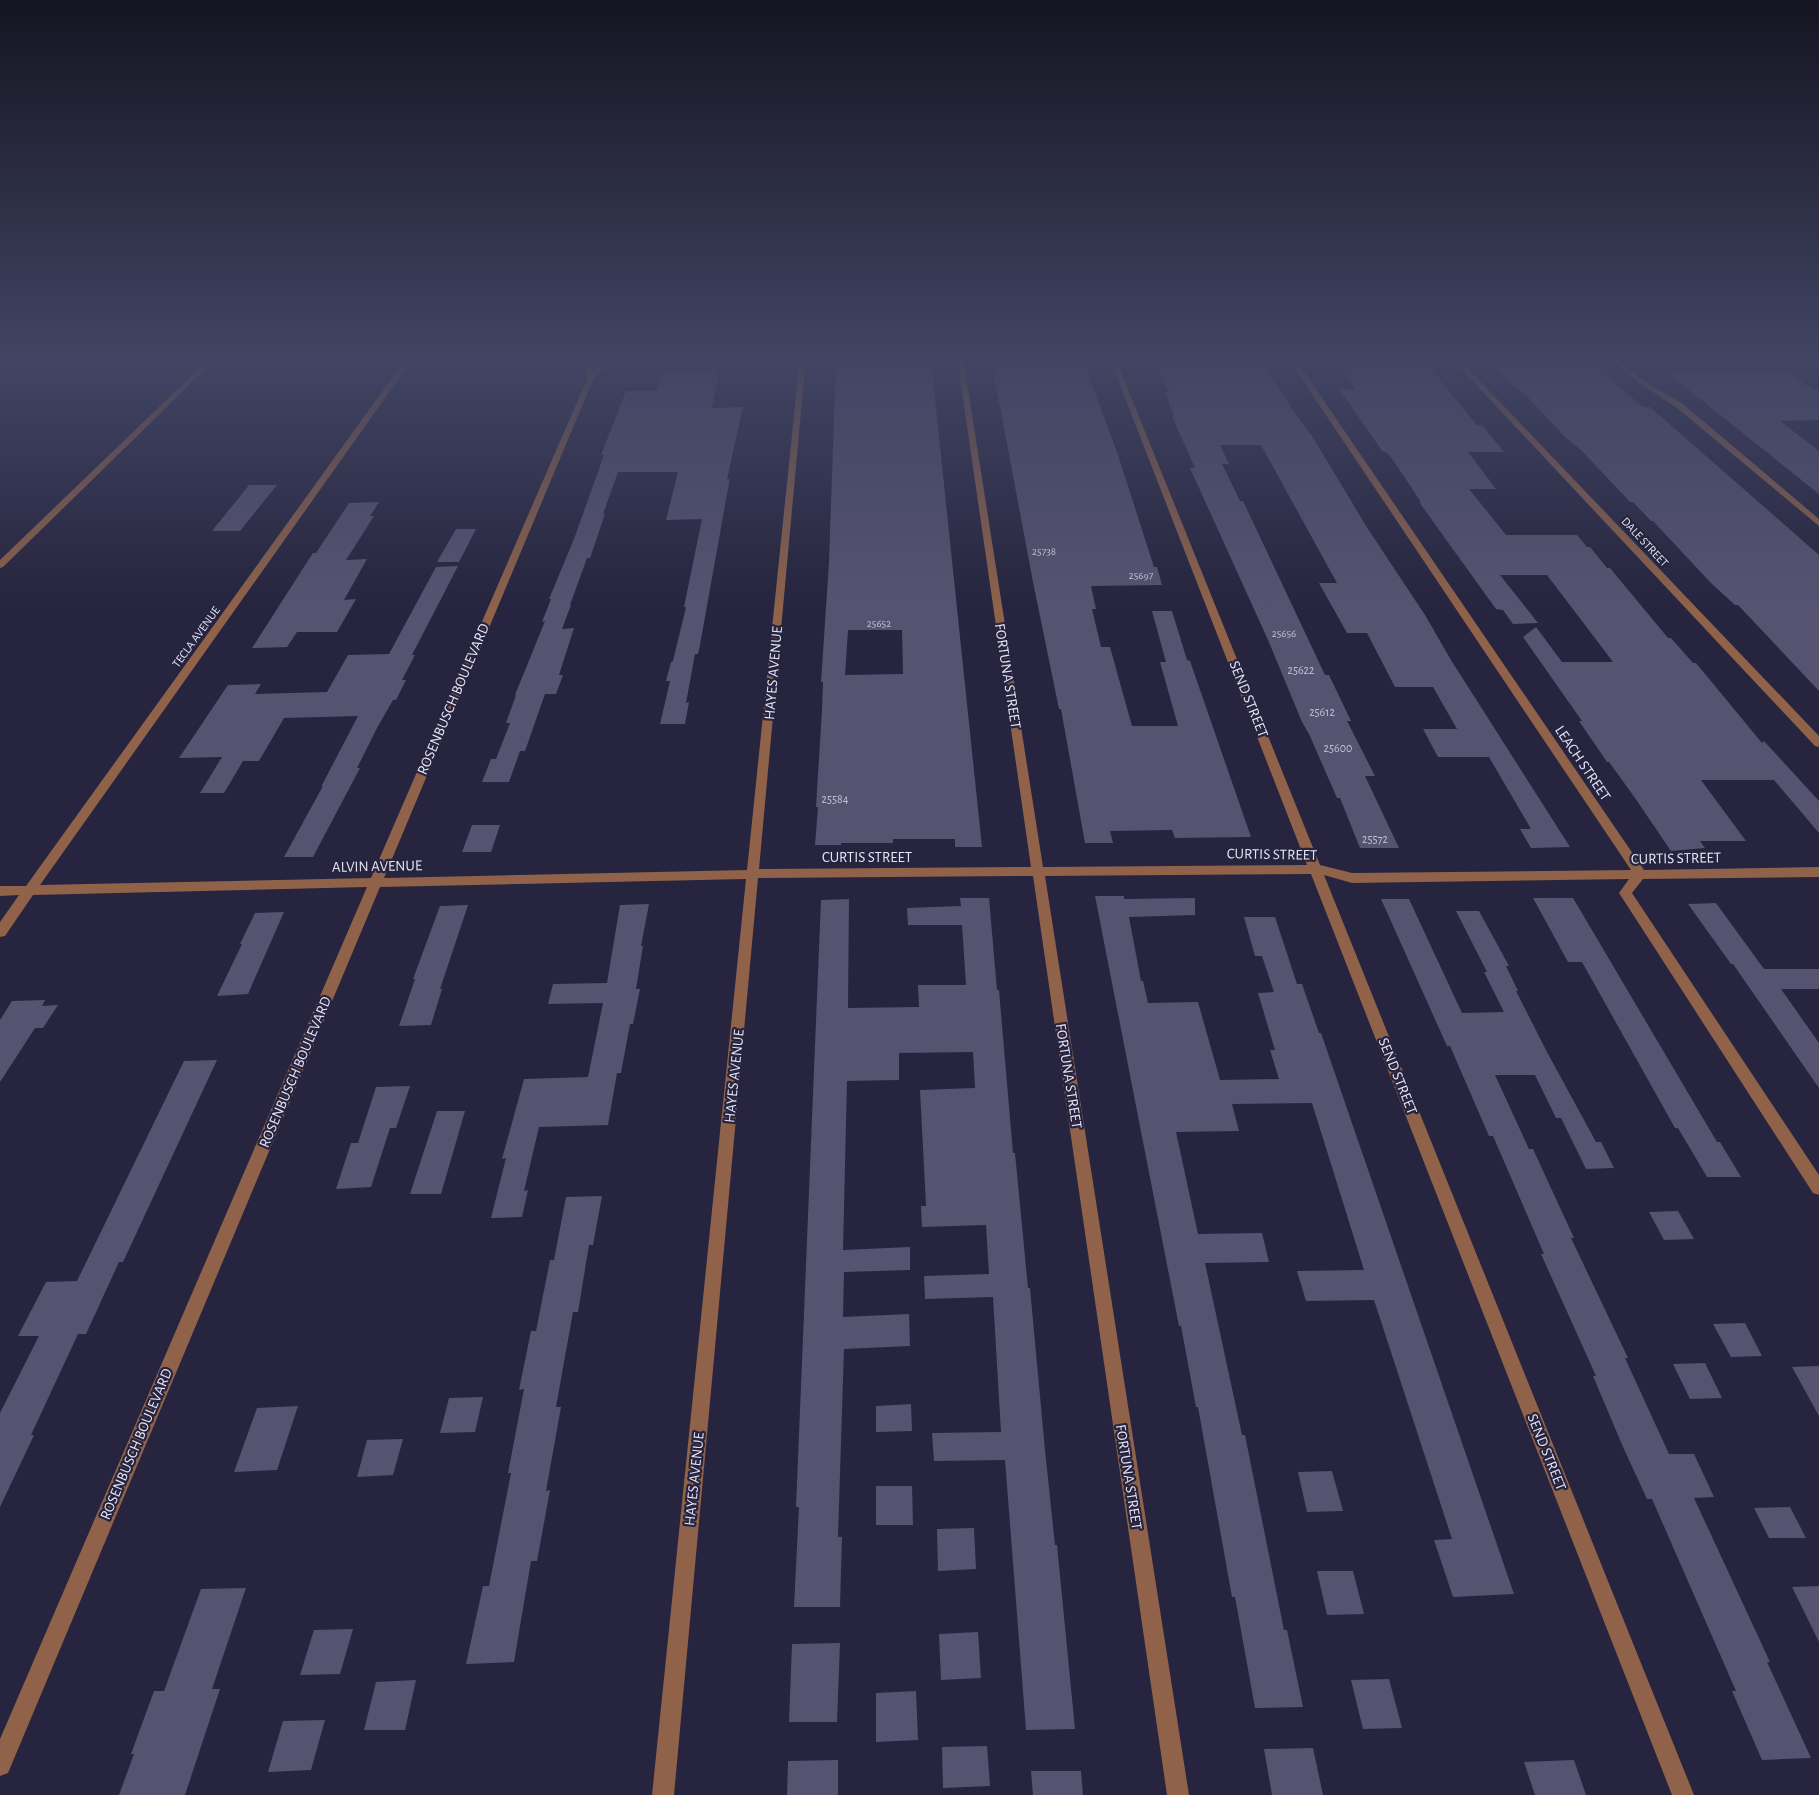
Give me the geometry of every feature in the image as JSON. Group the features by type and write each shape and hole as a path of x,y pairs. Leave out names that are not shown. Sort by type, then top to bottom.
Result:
{"street":[{"path":"0,565 128,441"},
{"name":"TECLA AVENUE","path":"0,932 351,441"},
{"name":"ROSENBUSCH BOULEVARD","path":"0,1765 564,441"},
{"name":"HAYES AVENUE","path":"663,1795 795,441"},
{"name":"FORTUNA STREET","path":"973,441 1178,1795"},
{"name":"SEND STREET","path":"1146,441 1683,1795"},
{"name":"LEACH STREET","path":"1347,441 1640,874"},
{"name":"DALE STREET","path":"1532,441 1819,743"},
{"path":"1721,441 1819,523"},
{"name":"CURTIS STREET","path":"754,874 1317,869 1352,878 1819,872"},
{"name":"ALVIN AVENUE","path":"0,891 754,874"},
{"path":"1640,874 1625,893 1819,1188"}],"building":[{"path":"607,441 735,441 727,479 729,479 729,483 700,645 698,654 695,654 686,703 689,702 685,724 660,724 670,681 666,681 671,662 673,661 686,607 684,607 702,519 666,520 678,472 618,472 590,558 587,558 562,629 574,628 559,675 563,675 556,694 545,694 525,751 520,751 509,782 482,782 491,759 496,759 510,723 506,723 515,695 545,621 542,622 551,599 549,599 574,539 604,455 601,455"},
{"path":"833,441 939,441 982,847 955,847 955,839 893,839 893,843 815,845 822,710 823,682 821,682 829,562","holes":["848,630 902,630 903,674 845,675"]},
{"path":"1006,441 1113,441 1154,567 1157,567 1162,585 1091,586 1096,609 1092,609 1101,647 1110,647 1132,726 1178,726 1160,662 1166,662 1152,611 1172,611 1187,660 1190,661 1251,837 1175,838 1172,830 1110,831 1113,843 1085,843 1061,709 1059,709"},
{"path":"1183,441 1315,441 1368,529 1425,615 1451,660 1570,847 1531,848 1520,829 1531,829 1489,757 1438,757 1423,729 1457,729 1433,687 1395,687 1367,633 1347,633 1319,583 1337,583 1261,445 1220,445 1229,464 1222,464 1240,501 1243,501 1325,675 1329,675 1351,721 1347,721 1375,776 1365,776 1399,848 1360,848 1340,798 1337,798 1302,722 1268,640 1190,468 1195,468"},
{"path":"1375,441 1495,441 1504,452 1468,452 1496,489 1469,489 1506,535 1577,535 1587,547 1590,547 1607,568 1610,568 1668,638 1671,638 1693,663 1696,663 1762,743 1764,741 1819,801 1819,833 1774,780 1701,780 1746,841 1700,841 1705,848 1671,851 1635,798 1609,762 1607,762 1579,721 1582,721 1523,637 1536,627 1562,662 1613,662 1547,575 1500,575 1538,623 1513,624 1503,610 1496,609 1419,502 1421,502 1393,460 1386,452 1383,452"},
{"path":"1570,441 1689,441 1819,555 1819,691 1738,605 1735,605 1711,583 1653,521 1633,502 1630,502 1582,451"},
{"path":"1752,441 1806,441 1819,451 1819,494"},
{"path":"249,485 277,485 240,531 212,531"},
{"path":"379,502 370,516 374,516 346,560 367,559 344,600 356,599 337,632 297,632 287,647 252,648 313,553 316,553 349,503"},
{"path":"456,529 476,529 459,562 437,562"},
{"path":"458,566 412,655 415,655 402,680 406,680 396,700 393,700 377,728 357,768 360,768 313,857 284,857 323,786 321,787 358,716 284,718 259,761 243,761 224,793 200,793 222,757 179,758 228,685 261,684 255,694 327,692 348,655 389,654 436,567"},
{"path":"472,825 500,825 491,852 462,852"},
{"path":"1095,896 1124,896 1124,899 1195,898 1195,915 1129,917 1141,981 1143,981 1148,1003 1198,1002 1220,1080 1279,1079 1270,1050 1275,1050 1258,993 1274,992 1262,956 1255,956 1244,917 1275,917 1297,984 1302,984 1319,1033 1321,1033 1514,1594 1453,1597 1434,1540 1452,1539 1374,1300 1306,1301 1297,1271 1364,1270 1312,1103 1232,1104 1239,1131 1176,1132 1198,1234 1262,1233 1269,1262 1205,1263 1242,1435 1245,1435 1284,1630 1287,1630 1303,1707 1255,1708 1235,1597 1232,1597 1198,1407 1196,1407 1181,1326 1179,1326"},
{"path":"960,898 989,898 1013,1153 1015,1153 1028,1288 1030,1288 1045,1450 1055,1545 1057,1545 1075,1729 1026,1730 1005,1460 934,1461 932,1433 1001,1432 993,1297 925,1299 924,1276 989,1274 986,1225 922,1227 921,1206 926,1206 920,1090 975,1088 973,1052 899,1053 899,1080 847,1081 843,1250 910,1247 910,1270 844,1272 843,1317 909,1314 910,1346 844,1349 838,1537 842,1537 840,1607 794,1607 799,1507 796,1507 821,900 849,899 848,1008 919,1007 918,985 966,985 962,925 908,925 907,908 961,906"},
{"path":"1533,898 1573,898 1717,1142 1720,1142 1741,1177 1707,1177 1678,1128 1675,1128 1582,962 1568,962"},
{"path":"1381,899 1409,899 1462,1013 1504,1012 1484,972 1487,972 1456,911 1479,911 1509,966 1506,966 1518,991 1516,991 1547,1052 1596,1142 1601,1142 1614,1168 1586,1169 1561,1118 1556,1118 1535,1075 1495,1075 1529,1149 1533,1149 1574,1238 1571,1238 1628,1358 1625,1358 1669,1454 1694,1454 1714,1497 1694,1498 1770,1662 1767,1662 1811,1758 1762,1760 1732,1691 1736,1691 1652,1499 1647,1499 1623,1447 1593,1376 1596,1376 1541,1254 1544,1254 1493,1136 1489,1136 1450,1046 1447,1046"},
{"path":"1716,903 1764,969 1819,969 1819,989 1781,989 1819,1043 1819,1088 1733,964 1731,964 1688,904"},
{"path":"649,904 641,946 643,946 636,989 640,989 633,1024 630,1024 621,1073 617,1073 608,1125 539,1127 524,1191 528,1190 522,1217 491,1218 506,1158 502,1159 524,1079 588,1077 603,1003 548,1004 553,984 607,983 620,905"},
{"path":"468,905 440,989 442,989 431,1025 399,1026 415,979 413,979 440,906"},
{"path":"284,912 248,994 217,996 255,913"},
{"path":"45,1000 42,1006 58,1005 43,1028 35,1028 0,1082 0,1020 12,1001"},
{"path":"217,1060 123,1262 119,1262 86,1334 78,1334 0,1507 0,1413 39,1336 18,1336 46,1282 77,1281 184,1061"},
{"path":"410,1086 396,1128 390,1128 371,1187 336,1189 351,1143 358,1143 376,1087"},
{"path":"437,1111 465,1111 441,1194 410,1194"},
{"path":"602,1196 593,1245 589,1245 578,1312 573,1312 556,1407 561,1407 546,1491 550,1490 537,1561 531,1561 514,1662 466,1664 483,1586 489,1586 511,1473 508,1473 524,1389 519,1390 531,1331 536,1331 550,1260 554,1260 566,1197"},
{"path":"1678,1211 1694,1239 1664,1240 1649,1212"},
{"path":"1745,1323 1762,1356 1731,1357 1713,1324"},
{"path":"1705,1363 1722,1398 1690,1399 1673,1364"},
{"path":"1819,1366 1819,1416 1792,1367"},
{"path":"483,1397 475,1432 440,1433 449,1398"},
{"path":"911,1404 912,1431 876,1432 876,1406"},
{"path":"298,1406 277,1470 234,1472 257,1408"},
{"path":"403,1439 393,1475 357,1477 367,1440"},
{"path":"1332,1471 1343,1511 1307,1512 1298,1472"},
{"path":"876,1486 912,1486 913,1525 876,1525"},
{"path":"1790,1507 1806,1538 1769,1538 1754,1508"},
{"path":"974,1528 976,1569 938,1571 937,1529"},
{"path":"1317,1571 1353,1571 1364,1614 1327,1615"},
{"path":"1819,1586 1819,1642 1792,1587"},
{"path":"246,1588 212,1689 220,1689 185,1795 119,1795 134,1754 131,1754 154,1691 164,1691 201,1589"},
{"path":"353,1629 340,1674 300,1675 314,1630"},
{"path":"978,1632 981,1678 941,1680 939,1634"},
{"path":"840,1643 837,1722 789,1722 792,1644"},
{"path":"1389,1679 1402,1728 1363,1729 1351,1680"},
{"path":"416,1680 405,1730 364,1730 376,1682"},
{"path":"916,1691 918,1740 876,1742 876,1693"},
{"path":"325,1720 311,1770 268,1772 283,1721"},
{"path":"987,1746 990,1786 943,1788 942,1747"},
{"path":"1313,1748 1323,1795 1272,1795 1264,1749"},
{"path":"838,1760 838,1795 787,1795 788,1761"},
{"path":"1574,1760 1586,1795 1535,1795 1524,1762"},
{"path":"1031,1771 1081,1771 1083,1795 1033,1795"}]}
